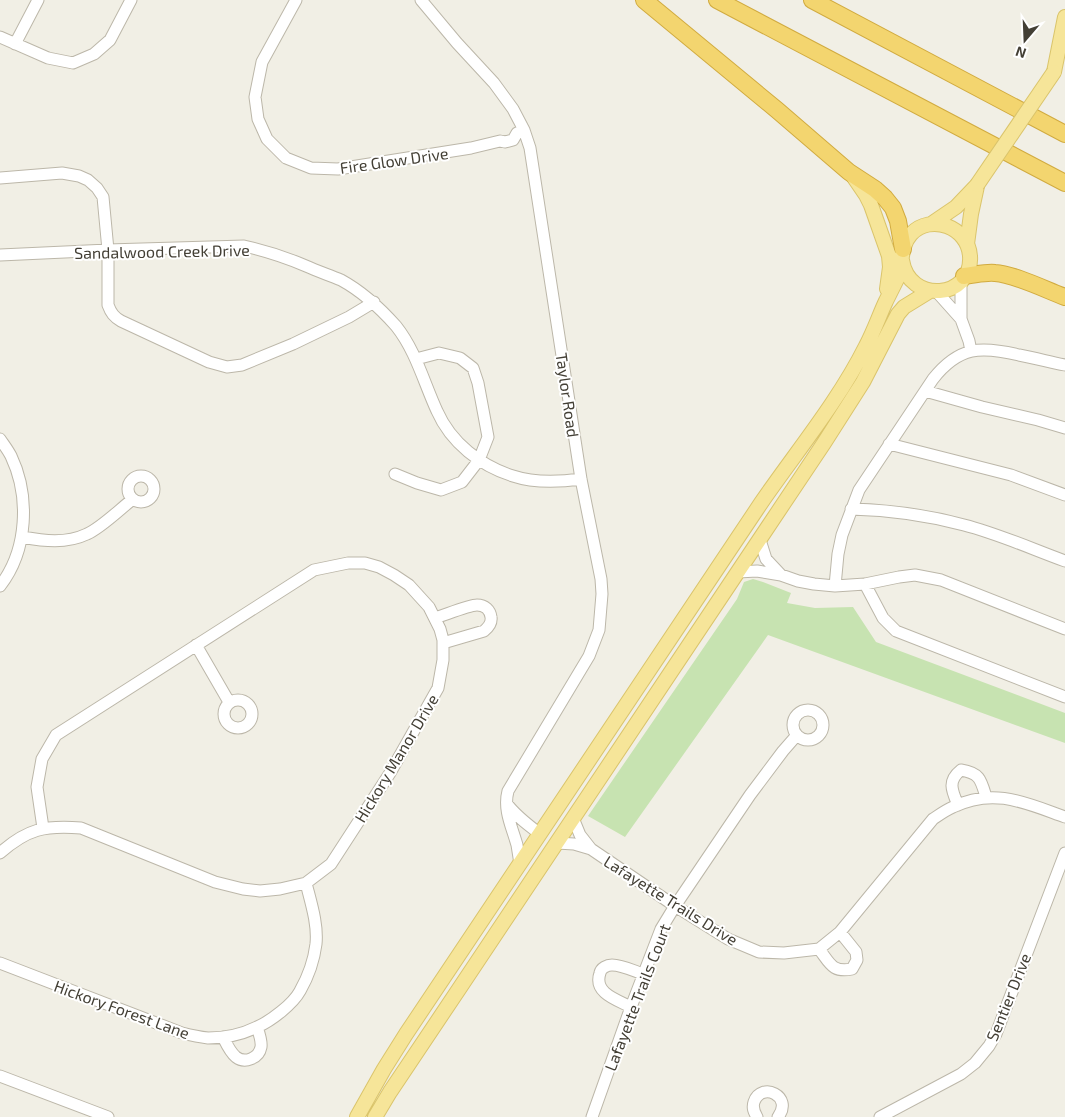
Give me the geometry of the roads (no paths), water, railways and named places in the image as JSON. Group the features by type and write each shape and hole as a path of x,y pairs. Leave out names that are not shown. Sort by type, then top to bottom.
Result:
{"highway":[{"path":"644,0 849,172 886,198 893,208 898,221 902,254"},
{"path":"717,0 1065,183"},
{"path":"812,0 1065,134"},
{"path":"963,279 983,273 997,273 1012,276 1065,297"}],"main road":[{"path":"931,224 956,206 977,185 1060,69 1065,16"},
{"path":"849,172 872,205 889,256 890,267 885,302"},
{"path":"967,244 977,185"},
{"path":"357,1117 406,1034 766,496 849,376 866,346 898,276 902,254 908,238 915,230 931,224 942,224 952,228 961,235 969,249 970,261 963,279 952,288 933,291 904,307 898,314 870,369 848,406 399,1078 375,1117"},
{"path":"902,254 905,271 911,280 920,287 933,291"},
{"path":"540,834 542,848 541,866"}],"street":[{"path":"14,44 38,0"},
{"path":"0,37 48,58 73,63 94,54 110,40 131,0"},
{"name":"Fire Glow Drive","path":"296,0 262,62 255,97 258,119 266,139 286,158 312,168 338,169 471,148 500,141 505,142 513,140 521,131"},
{"name":"Taylor Road","path":"421,0 494,83 513,109 530,148 581,479 601,579 599,630 589,656 508,791 506,802"},
{"path":"0,178 62,173 79,176 88,180 103,197 108,250 108,306 111,313 115,318 209,362 227,367 242,365 293,344 349,317 374,302"},
{"name":"Sandalwood Creek Drive","path":"0,255 244,246 263,250 326,274 342,281 374,302 404,337 416,359 445,426 479,460 514,477 558,481 581,479"},
{"path":"963,279 960,306 961,319 970,351"},
{"path":"933,291 961,319"},
{"path":"835,586 842,535 851,509 863,484 924,391 941,369 952,360 970,351 985,350 999,350 1065,365"},
{"path":"395,474 416,483 441,490 462,482 479,460 488,437 478,382 473,368 460,358 439,352 416,359"},
{"path":"924,391 1065,428"},
{"path":"0,440 10,455 18,473 24,509 22,537 15,561 0,586"},
{"path":"889,444 1011,475 1065,495"},
{"path":"22,537 57,542 74,539 94,530 132,499"},
{"path":"851,509 907,513 966,525 1065,561"},
{"path":"760,540 766,559 781,576"},
{"name":"Hickory Manor Drive","path":"0,853 12,842 44,828 81,828 215,882 242,889 260,891 306,883 331,864 390,773 438,688 443,660 443,640 440,629 429,607 409,584 379,567 365,563 348,563 314,570 56,735 42,759 37,787 44,828"},
{"path":"738,572 758,571 798,581 835,586 865,584 915,575 941,580 1065,628"},
{"path":"865,584 883,618 896,631 1065,697"},
{"path":"435,618 476,604 485,606 491,614 491,623 484,631 442,643"},
{"path":"196,645 230,702"},
{"name":"Lafayette Trails Court","path":"592,1117 661,929 750,795 796,736"},
{"path":"958,805 953,793 952,783 955,775 961,770 971,772 979,777 986,797"},
{"path":"840,932 856,952 857,960 852,969 843,971 836,969 819,949 840,932 933,819 952,807 986,797 994,797 1017,800 1065,817"},
{"path":"506,802 521,820 540,834"},
{"path":"506,802 520,864"},
{"name":"Lafayette Trails Drive","path":"573,818 580,835 591,849 675,906 728,939 758,952 784,953 819,949"},
{"name":"Lafayette Trails Drive","path":"557,842 591,849"},
{"name":"Sentier Drive","path":"880,1117 961,1074 975,1063 989,1046 996,1034 1065,853"},
{"name":"Hickory Forest Lane","path":"0,963 182,1033 208,1038 236,1034 257,1027 288,1005 300,992 308,975 316,942 316,926 306,883"},
{"path":"631,1007 604,993 598,982 599,973 603,968 612,965 643,974"},
{"path":"223,1036 236,1058 250,1059 259,1052 261,1047 257,1027"},
{"path":"0,1076 108,1117"},
{"path":"757,1117 753,1110 754,1100 757,1096 767,1092 777,1094 780,1098 783,1108 778,1117"}]}
